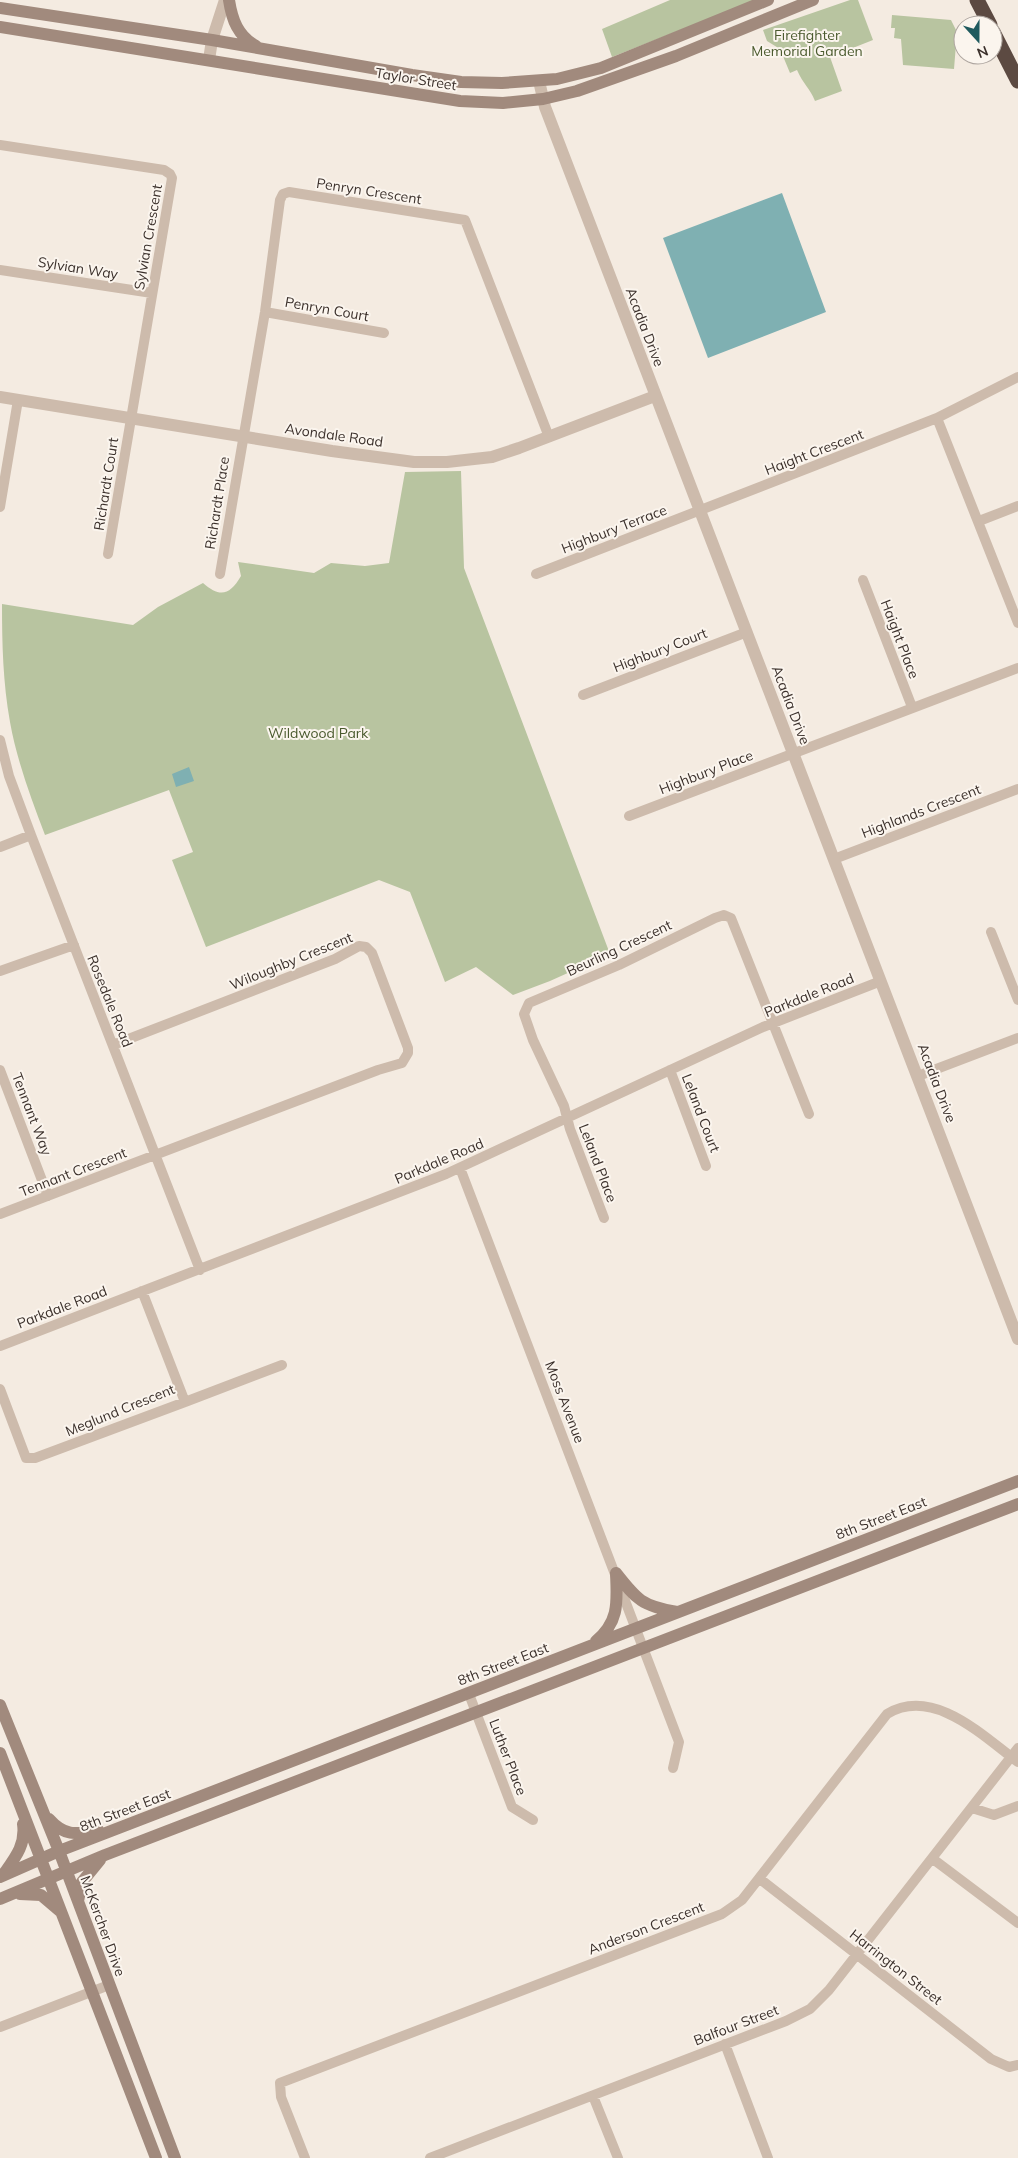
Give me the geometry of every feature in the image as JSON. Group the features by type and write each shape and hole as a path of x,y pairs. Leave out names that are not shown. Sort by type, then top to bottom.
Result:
{"highway":[{"path":"978,2 985,15"},
{"path":"1003,52 1018,81"}],"main road":[{"path":"227,0 230,12 241,35 258,48"},
{"name":"Taylor Street","path":"0,8 212,40 461,82 539,81 612,64 768,0"},
{"name":"Taylor Street","path":"0,27 460,101 503,103 543,100 596,85 662,61 813,0"},
{"name":"8th Street East","path":"1,1877 59,1851 1018,1481"},
{"path":"5,1897 105,1855 1018,1504"},
{"path":"616,1573 632,1594 643,1603 653,1608 678,1612"},
{"path":"591,1646 604,1634 615,1618 616,1573"},
{"name":"McKercher Drive","path":"0,1705 59,1851 175,2158"},
{"path":"0,1753 156,2158"},
{"path":"1,1877 20,1851 24,1834 20,1806"},
{"path":"43,1812 59,1830 76,1834 132,1823"},
{"path":"78,1901 82,1882 105,1855"},
{"path":"5,1897 36,1893 62,1912"}],"street":[{"path":"209,60 212,40 227,0"},
{"name":"Acadia Drive","path":"539,81 543,100 655,396 701,510 1018,1339"},
{"name":"Sylvian Crescent","path":"0,145 164,170 170,174 172,183 132,418"},
{"name":"Penryn Crescent","path":"243,437 265,312 280,200 283,194 289,192 465,220 549,436"},
{"name":"Sylvian Way","path":"0,270 152,293"},
{"name":"Penryn Court","path":"265,312 384,333"},
{"name":"Haight Crescent","path":"701,510 937,418 1018,377"},
{"name":"Avondale Road","path":"0,397 396,460 447,462 492,457 655,396"},
{"path":"0,507 18,400"},
{"name":"Richardt Court","path":"108,554 132,418"},
{"path":"937,418 1018,623"},
{"name":"Richardt Place","path":"220,574 243,437"},
{"path":"979,522 1018,506"},
{"name":"Highbury Terrace","path":"536,574 701,510"},
{"name":"Haight Place","path":"863,580 912,707"},
{"name":"Highbury Court","path":"583,694 747,632"},
{"path":"793,753 1018,668"},
{"name":"Rosedale Road","path":"0,740 9,776 31,835 200,1270"},
{"name":"Highbury Place","path":"629,816 793,753"},
{"name":"Highlands Crescent","path":"834,859 1018,788"},
{"path":"0,847 31,835"},
{"name":"Beurling Crescent","path":"567,1118 524,1014 529,1003 619,965 714,918 724,916 734,922 773,1023"},
{"path":"992,932 1018,1000"},
{"path":"0,971 74,945"},
{"name":"Wiloughby Crescent","path":"113,1045 335,959 359,946 366,947 372,953 406,1042 408,1053 402,1063 378,1070 156,1155"},
{"name":"Parkdale Road","path":"0,1346 460,1168 773,1023 881,981"},
{"path":"773,1023 809,1114"},
{"path":"918,1076 1018,1038"},
{"name":"Tennant Way","path":"0,1070 48,1196"},
{"name":"Leland Court","path":"670,1070 706,1166"},
{"name":"Leland Place","path":"567,1118 604,1218"},
{"name":"Tennant Crescent","path":"0,1214 156,1155"},
{"name":"Moss Avenue","path":"460,1168 679,1742 673,1768"},
{"name":"Meglund Crescent","path":"0,1388 26,1458 35,1458 185,1402 142,1292"},
{"path":"185,1402 282,1365"},
{"name":"Luther Place","path":"469,1694 512,1807 534,1820"},
{"name":"Anderson Crescent","path":"305,2158 281,2097 280,2083 722,1914 742,1900 760,1879 886,1714 898,1707 913,1706 951,1713 1016,1756"},
{"name":"Balfour Street","path":"430,2158 455,2154 594,2096 786,2021 810,2009 829,1990 972,1808 1016,1756"},
{"path":"972,1808 994,1815 1018,1806"},
{"path":"933,1859 1018,1923"},
{"name":"Harrington Street","path":"760,1879 991,2059 1009,2067 1018,2065"},
{"path":"0,2027 109,1985"},
{"path":"725,2044 768,2158"},
{"path":"594,2096 618,2158"}],"green space":[{"path":"670,0 756,0 612,57 602,29"},
{"name":"Firefighter Memorial Garden","path":"850,0 858,0 873,40 830,57 842,91 815,101 797,70 790,73 780,49 767,41 763,30"},
{"path":"892,15 951,20 953,24 954,69 903,65 901,39 894,38 895,28 891,28"},
{"name":"Wildwood Park","path":"461,471 464,568 610,954 550,981 513,995 476,967 445,982 410,892 379,880 206,947 172,860 193,852 169,790 45,835 20,765 10,722 3,663 2,604 133,625 158,607 203,583 215,591 229,591 241,576 238,562 314,573 331,563 365,566 389,563 405,472"}],"water":[{"path":"782,193 826,312 708,358 663,238"},
{"path":"189,767 194,781 176,787 172,774"}]}
